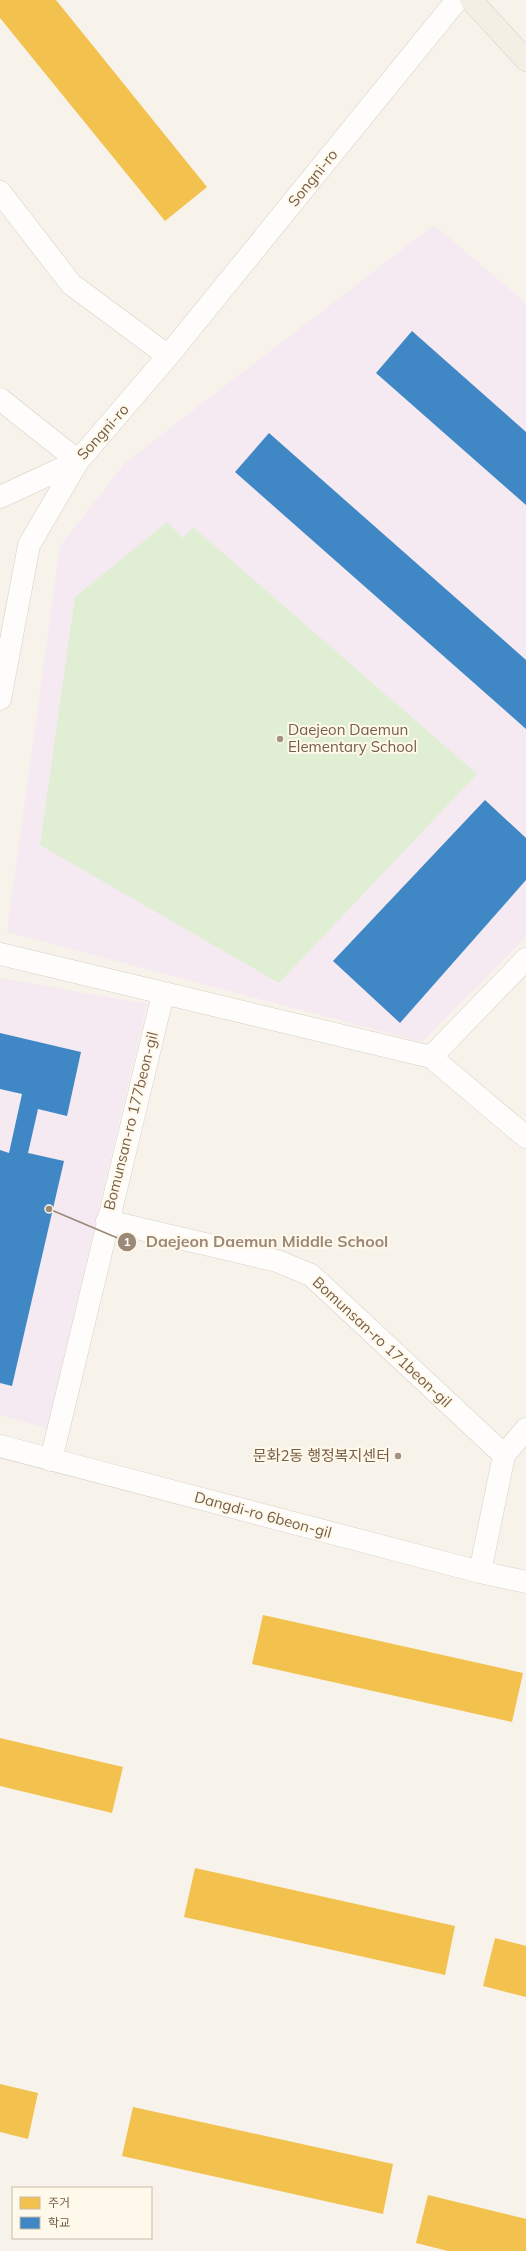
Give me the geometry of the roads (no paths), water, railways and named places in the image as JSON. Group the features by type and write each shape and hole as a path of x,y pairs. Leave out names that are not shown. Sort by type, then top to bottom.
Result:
{"main road":[{"path":"471,0 526,60"}],"street":[{"name":"Songni-ro","path":"0,497 78,461 168,356 457,0"},
{"path":"0,192 71,284 168,356"},
{"path":"0,399 78,461 29,545 0,699"},
{"path":"0,954 431,1057 526,1137"},
{"path":"431,1057 526,959"},
{"name":"Bomunsan-ro 177beon-gil","path":"51,1460 107,1221 163,994"},
{"name":"Bomunsan-ro 171beon-gil","path":"107,1221 277,1261 310,1275 504,1455"},
{"path":"480,1572 504,1455 526,1429"},
{"name":"Dangdi-ro 6beon-gil","path":"0,1446 480,1572 526,1582"}],"place":[{"name":"Daejeon Daemun Elementary School","path":"280,739"},
{"name":"Daejeon Daemun Middle School","path":"49,1209"},
{"name":"문화2동 행정복지센터","path":"398,1456"}]}
